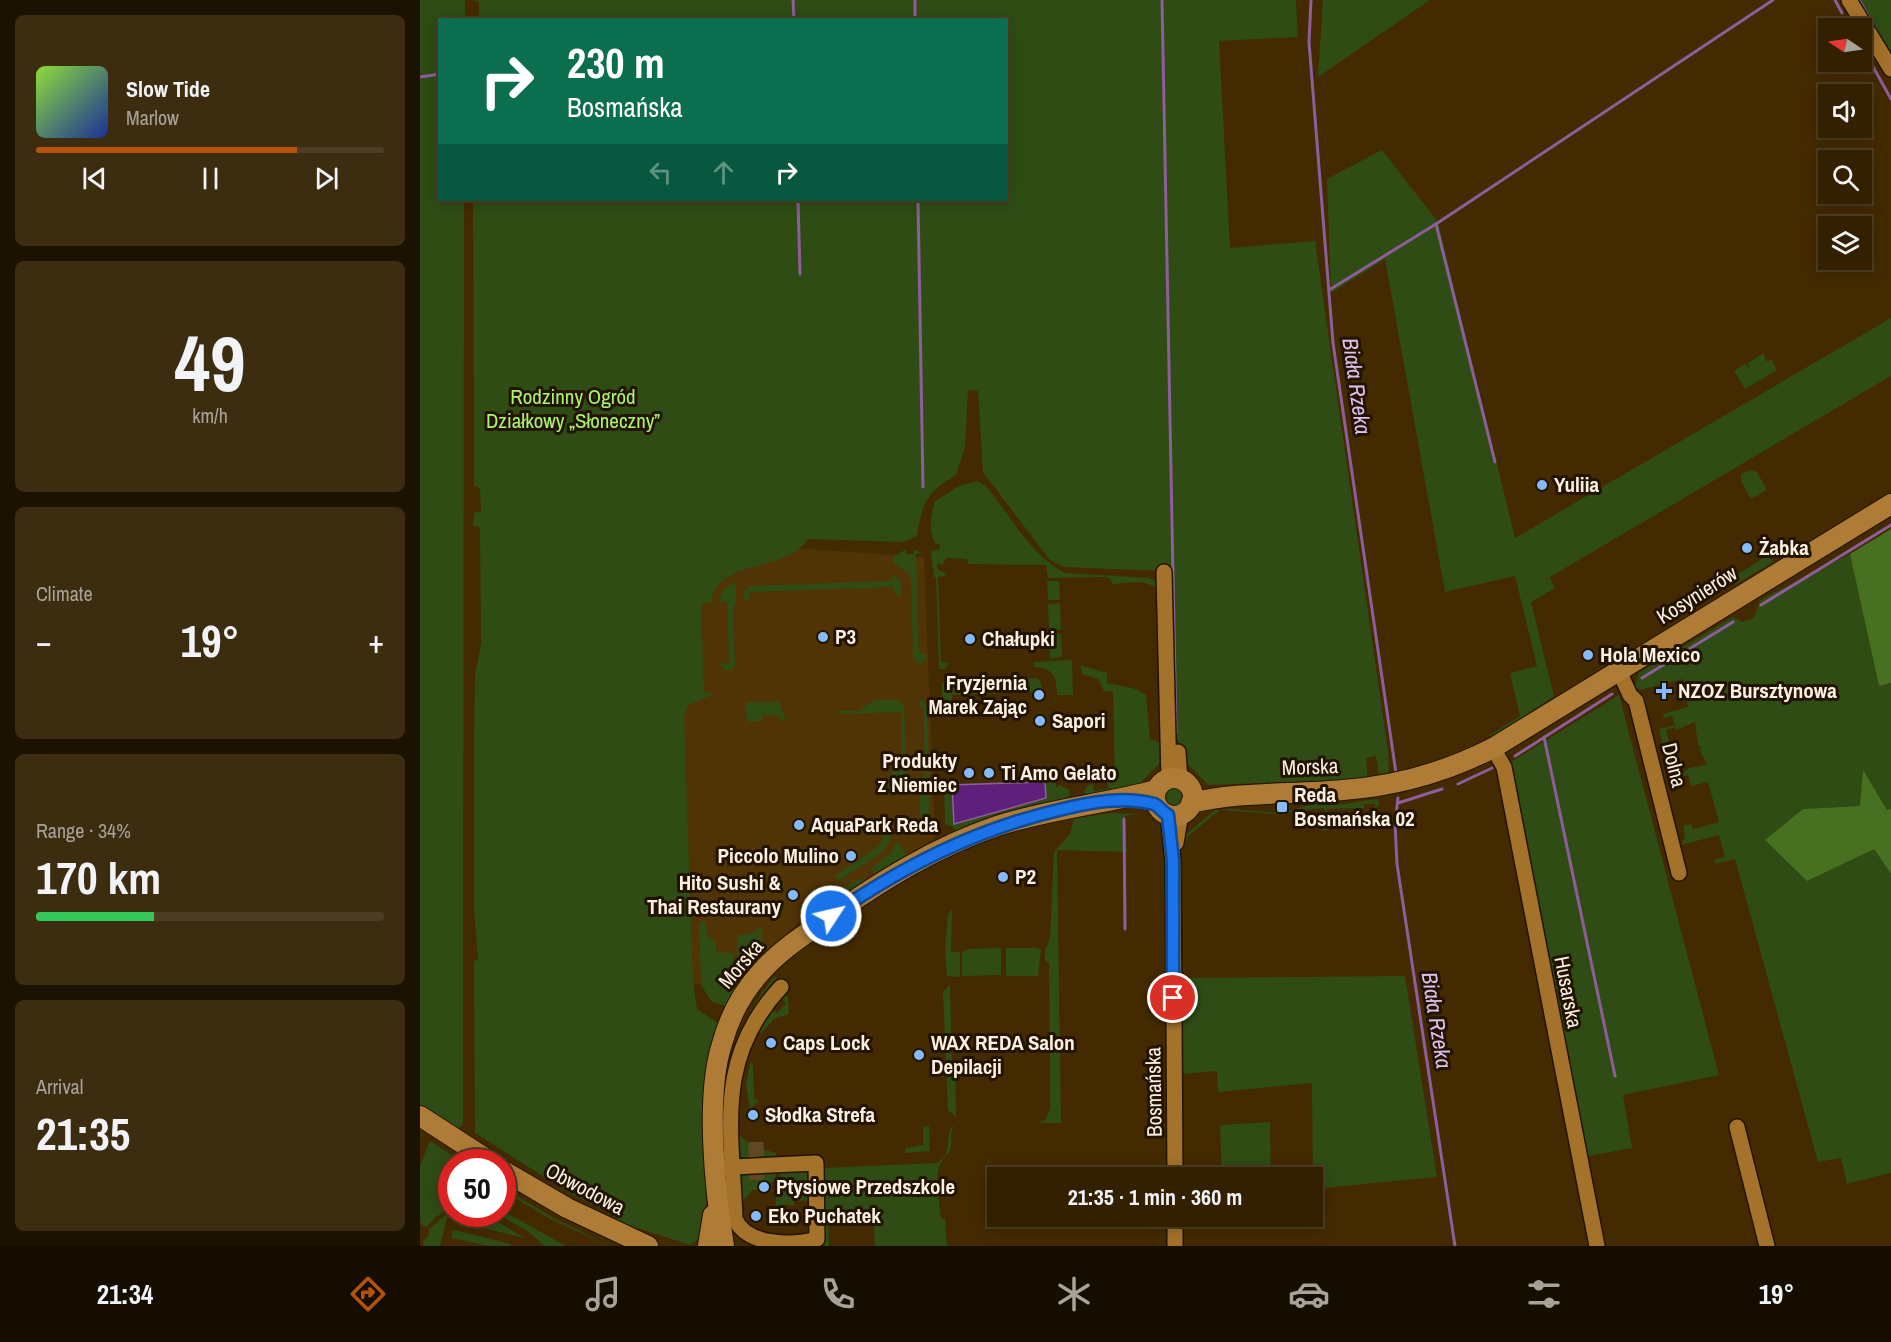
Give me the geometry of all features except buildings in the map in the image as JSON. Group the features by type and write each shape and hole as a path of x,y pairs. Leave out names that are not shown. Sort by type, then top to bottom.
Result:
{"main road":[{"name":"Kosynierów","path":"1396,784 1444,770 1493,748 1891,504"},
{"name":"Morska","path":"708,1246 724,1167 714,1096 721,1045 738,1004 775,958 876,885 939,850 996,826 1081,805 1174,797 1341,791 1396,784"},
{"path":"420,1116 471,1149"},
{"name":"Obwodowa","path":"516,1178 567,1208 648,1246"},
{"name":"Morska","path":"716,1201 724,1246"}],"street":[{"path":"1849,0 1891,69"},
{"name":"Bosmańska","path":"1164,572 1174,797 1175,1167"},
{"name":"Dolna","path":"1619,671 1630,695 1636,701 1679,873"},
{"name":"Husarska","path":"1493,748 1504,767 1597,1246"},
{"path":"724,1167 816,1163 817,1239 809,1244 761,1244 738,1227 724,1167 734,1073 741,1046 753,1023 781,987"},
{"path":"1737,1127 1767,1246"},
{"path":"1175,1227 1175,1246"}],"shaded area":[{"path":"678,540 924,557 935,837 927,845 800,918 801,920 777,943 762,954 737,984 701,985 689,982"},
{"path":"1045,782 1046,798 954,824 952,785"}],"green space":[{"path":"420,0 465,0 465,18 438,18 438,201 464,201 463,1124 457,1130 420,1109"},
{"name":"Rodzinny Ogród Działkowy „Słoneczny”","path":"473,0 1296,0 1298,37 1219,41 1230,248 1315,241 1388,752 1389,774 1379,776 1376,756 1366,758 1368,779 1208,785 1185,761 1178,740 1172,738 1166,571 1063,567 1049,559 983,472 978,391 968,390 965,447 956,475 932,493 921,515 917,536 903,542 808,539 797,550 784,557 738,572 725,579 716,588 711,603 701,603 704,692 712,693 711,696 688,705 684,717 693,981 697,1009 718,1023 705,1080 707,1194 703,1230 700,1238 690,1245 622,1223 612,1214 571,1194 516,1159 516,1149 500,1149 475,1133 474,961 478,960 474,908 474,743 475,675 481,643 480,527 473,526 474,513 481,511 480,488 474,486 473,201 1008,201 1008,18 479,18 479,2"},
{"path":"1323,0 1430,0 1318,77"},
{"path":"1859,0 1891,0 1891,54 1872,22 1872,18 1870,18"},
{"path":"1382,150 1438,222 1515,538 1891,318 1891,376 1545,580 1550,578 1555,588 1531,602 1554,696 1492,738 1490,735 1520,716 1510,673 1537,666 1515,576 1445,592 1385,259 1331,293 1327,179"},
{"path":"1764,353 1766,361 1772,360 1777,370 1745,389 1734,371 1745,364 1751,370 1747,363"},
{"path":"1751,470 1757,472 1767,490 1751,499 1741,481 1741,474"},
{"path":"978,481 987,487 1032,546 1053,566 1065,573 1149,578 1157,582 1157,587 1141,582 1112,584 1111,579 1106,577 1048,578 1046,565 968,564 967,559 946,558 943,565 937,564 938,570 944,572 946,576 938,577 941,662 949,663 945,669 939,669 936,577 934,577 931,551 939,550 940,544 935,543 931,532 932,512 935,501 959,486"},
{"path":"1891,529 1891,683 1879,686 1850,554"},
{"path":"906,549 906,554 914,554 914,550 923,552 916,554 919,653 926,654 927,659 920,664 913,659 911,579 908,572 893,563 894,557"},
{"path":"1850,554 1879,686 1891,683 1891,809 1887,810 1863,771 1861,806 1803,809 1874,849 1891,874 1891,1173 1847,1184 1841,1158 1818,1162 1735,859 1715,864 1714,860 1725,857 1719,835 1681,845 1685,837 1683,826 1691,824 1693,829 1719,822 1708,782 1691,786 1688,775 1681,776 1679,770 1683,772 1688,768 1707,765 1699,749 1702,748 1698,745 1695,722 1676,730 1675,727 1666,730 1671,748 1664,750 1659,729 1675,725 1672,716 1664,718 1663,714 1688,707 1683,679 1640,690 1635,686 1639,673 1733,617 1743,622 1754,618 1760,600"},
{"path":"1768,555 1773,562 1736,584 1737,575"},
{"path":"893,574 901,582 902,596 895,595 894,587 749,592 749,600 743,600 745,590 750,586 886,581 893,579"},
{"path":"1047,581 1059,581 1060,600 1048,600"},
{"path":"733,583 736,586 736,603 733,610 735,664 733,669 725,671 719,664 729,663 727,602 719,602 722,591"},
{"path":"1060,603 1061,630 1049,630 1048,604"},
{"path":"1049,634 1061,634 1062,657 1050,658"},
{"path":"1072,660 1073,695 1057,695 1055,679 1050,671 1034,667 1034,662"},
{"path":"1080,665 1107,673 1107,683 1136,689 1146,695 1150,739 1165,744 1163,760 1136,787 1086,795 1084,792 1088,785 1093,784 1094,791 1108,789 1107,781 1115,781 1113,692 1104,691 1098,679 1082,674"},
{"path":"1036,678 1041,682 1042,692 952,695 952,707 941,707 942,683"},
{"path":"1619,695 1719,1075 1623,1095 1632,1148 1583,1157 1509,763"},
{"path":"921,699 927,706 929,777 918,778 925,775 923,707 918,707"},
{"path":"875,700 898,700 904,705 907,781 888,796 889,777 902,764 901,712 838,714 839,711 858,711"},
{"path":"748,702 779,702 786,721 780,721 780,716 762,715 762,721 747,722 745,704"},
{"path":"1863,770 1887,810 1891,809 1891,874 1874,849 1807,881 1765,840 1803,809 1860,806"},
{"path":"1050,781 1056,783 1056,788 1059,785 1070,790 1068,798 1041,804 956,832 952,826 945,825 944,784"},
{"path":"919,786 929,786 929,827 920,821"},
{"path":"1174,786 1182,789 1185,797 1182,805 1174,808 1166,805 1163,797 1166,789"},
{"path":"1377,799 1380,804 1375,809 1375,804 1364,804 1364,808 1327,809 1328,830 1319,830 1327,827 1326,811 1323,808 1275,814 1220,810 1188,836 1183,850 1185,835 1215,810 1233,809 1277,813 1315,804 1337,805"},
{"path":"1110,813 1139,814 1125,816 1127,852 1057,850 1061,1123 1038,1123 1045,1120 1050,1109 1049,963 1045,961 1045,950 1050,938 1054,852 1070,834 1074,819"},
{"path":"888,826 893,834 883,852 838,881 835,876 880,845"},
{"path":"897,841 907,856 873,874 872,868 890,854"},
{"path":"860,879 866,880 804,913 827,895"},
{"path":"952,909 951,952 960,952 960,977 947,976 945,950 948,914"},
{"path":"706,921 707,936 716,941 716,952 733,953 735,990 726,1006 712,1002 701,985 699,922"},
{"path":"762,926 762,954 737,987 737,935 751,934"},
{"path":"1001,948 1001,975 962,976 962,952 969,949"},
{"path":"1006,948 1041,950 1038,976 1006,976"},
{"path":"775,976 780,985 749,1027 729,1066 747,1018"},
{"path":"1405,976 1437,1177 1323,1188 1323,1167 1313,1167 1312,1083 1218,1092 1217,1071 1180,1074 1181,978"},
{"path":"950,984 956,1117 948,1110 943,992"},
{"path":"784,991 788,998 789,1014 774,1019 761,1034 758,1030 771,1009 777,1013 786,1003 778,996"},
{"path":"753,1063 754,1099 758,1099 758,1102 750,1109 746,1085 750,1064"},
{"path":"1270,1122 1271,1167 1222,1167 1220,1125"},
{"path":"955,1125 951,1133 950,1150 948,1154 941,1163 937,1176 941,1219 945,1219 947,1246 875,1246 873,1209 828,1210 829,1246 817,1246 821,1171 824,1168 937,1163 946,1156 950,1129"},
{"path":"929,1126 930,1151 905,1153 906,1148 923,1145 923,1127"},
{"path":"738,1134 752,1146 776,1153 776,1158 741,1159"},
{"path":"430,1141 443,1149 438,1149 438,1216 427,1227 421,1225 420,1217 420,1166"},
{"path":"776,1171 776,1180 754,1191 754,1188 743,1201 740,1175"},
{"path":"780,1171 809,1171 812,1200 794,1201 794,1205 775,1208 777,1194 781,1194"},
{"path":"516,1196 550,1216 610,1246 550,1219 516,1199"},
{"path":"516,1218 566,1246 545,1246 516,1225"},
{"path":"438,1221 438,1227 445,1227 440,1246 424,1246 423,1241 429,1235 429,1229"},
{"path":"478,1227 506,1227 525,1238"},
{"path":"452,1231 511,1244 510,1246 489,1246 452,1238"}],"waterway":[{"path":"793,0 794,18"},
{"path":"915,0 915,18"},
{"path":"1162,0 1176,733"},
{"name":"Biała Rzeka","path":"1311,0 1309,42 1333,343 1396,773"},
{"path":"1329,290 1436,224 1773,0"},
{"path":"1835,0 1842,13"},
{"path":"1859,0 1876,30"},
{"path":"1872,65 1891,99"},
{"path":"420,77 438,74"},
{"path":"798,201 800,274"},
{"path":"918,201 923,487"},
{"path":"1436,224 1495,462"},
{"path":"1761,605 1891,525"},
{"path":"1642,678 1733,622"},
{"path":"1515,756 1612,694"},
{"path":"1544,737 1615,1076"},
{"path":"1458,784 1492,768"},
{"path":"1398,803 1442,789"},
{"name":"Biała Rzeka","path":"1398,798 1395,823 1397,864 1455,1246"},
{"path":"1124,819 1125,929"}],"tunnel":[{"path":"756,1142 757,1189"}],"place":[{"name":"Yuliia","path":"1542,485"},
{"name":"Żabka","path":"1747,548"},
{"name":"P3","path":"823,637"},
{"name":"Chałupki","path":"970,639"},
{"name":"Hola Mexico","path":"1588,655"},
{"name":"NZOZ Bursztynowa","path":"1664,691"},
{"name":"Fryzjernia Marek Zając","path":"1039,695"},
{"name":"Sapori","path":"1040,721"},
{"name":"Produkty z Niemiec","path":"969,773"},
{"name":"Ti Amo Gelato","path":"989,773"},
{"name":"Reda Bosmańska 02","path":"1282,807"},
{"name":"AquaPark Reda","path":"799,825"},
{"name":"Piccolo Mulino","path":"851,856"},
{"name":"P2","path":"1003,877"},
{"name":"Hito Sushi & Thai Restaurany","path":"793,895"},
{"name":"Caps Lock","path":"771,1043"},
{"name":"WAX REDA Salon Depilacji","path":"919,1055"},
{"name":"Słodka Strefa","path":"753,1115"},
{"name":"Ptysiowe Przedszkole","path":"764,1187"},
{"name":"Eko Puchatek","path":"756,1216"}],"route":[{"path":"831,916 876,885 917,861 996,826 1081,805 1122,800 1157,805 1168,815 1173,861 1173,998"}]}
